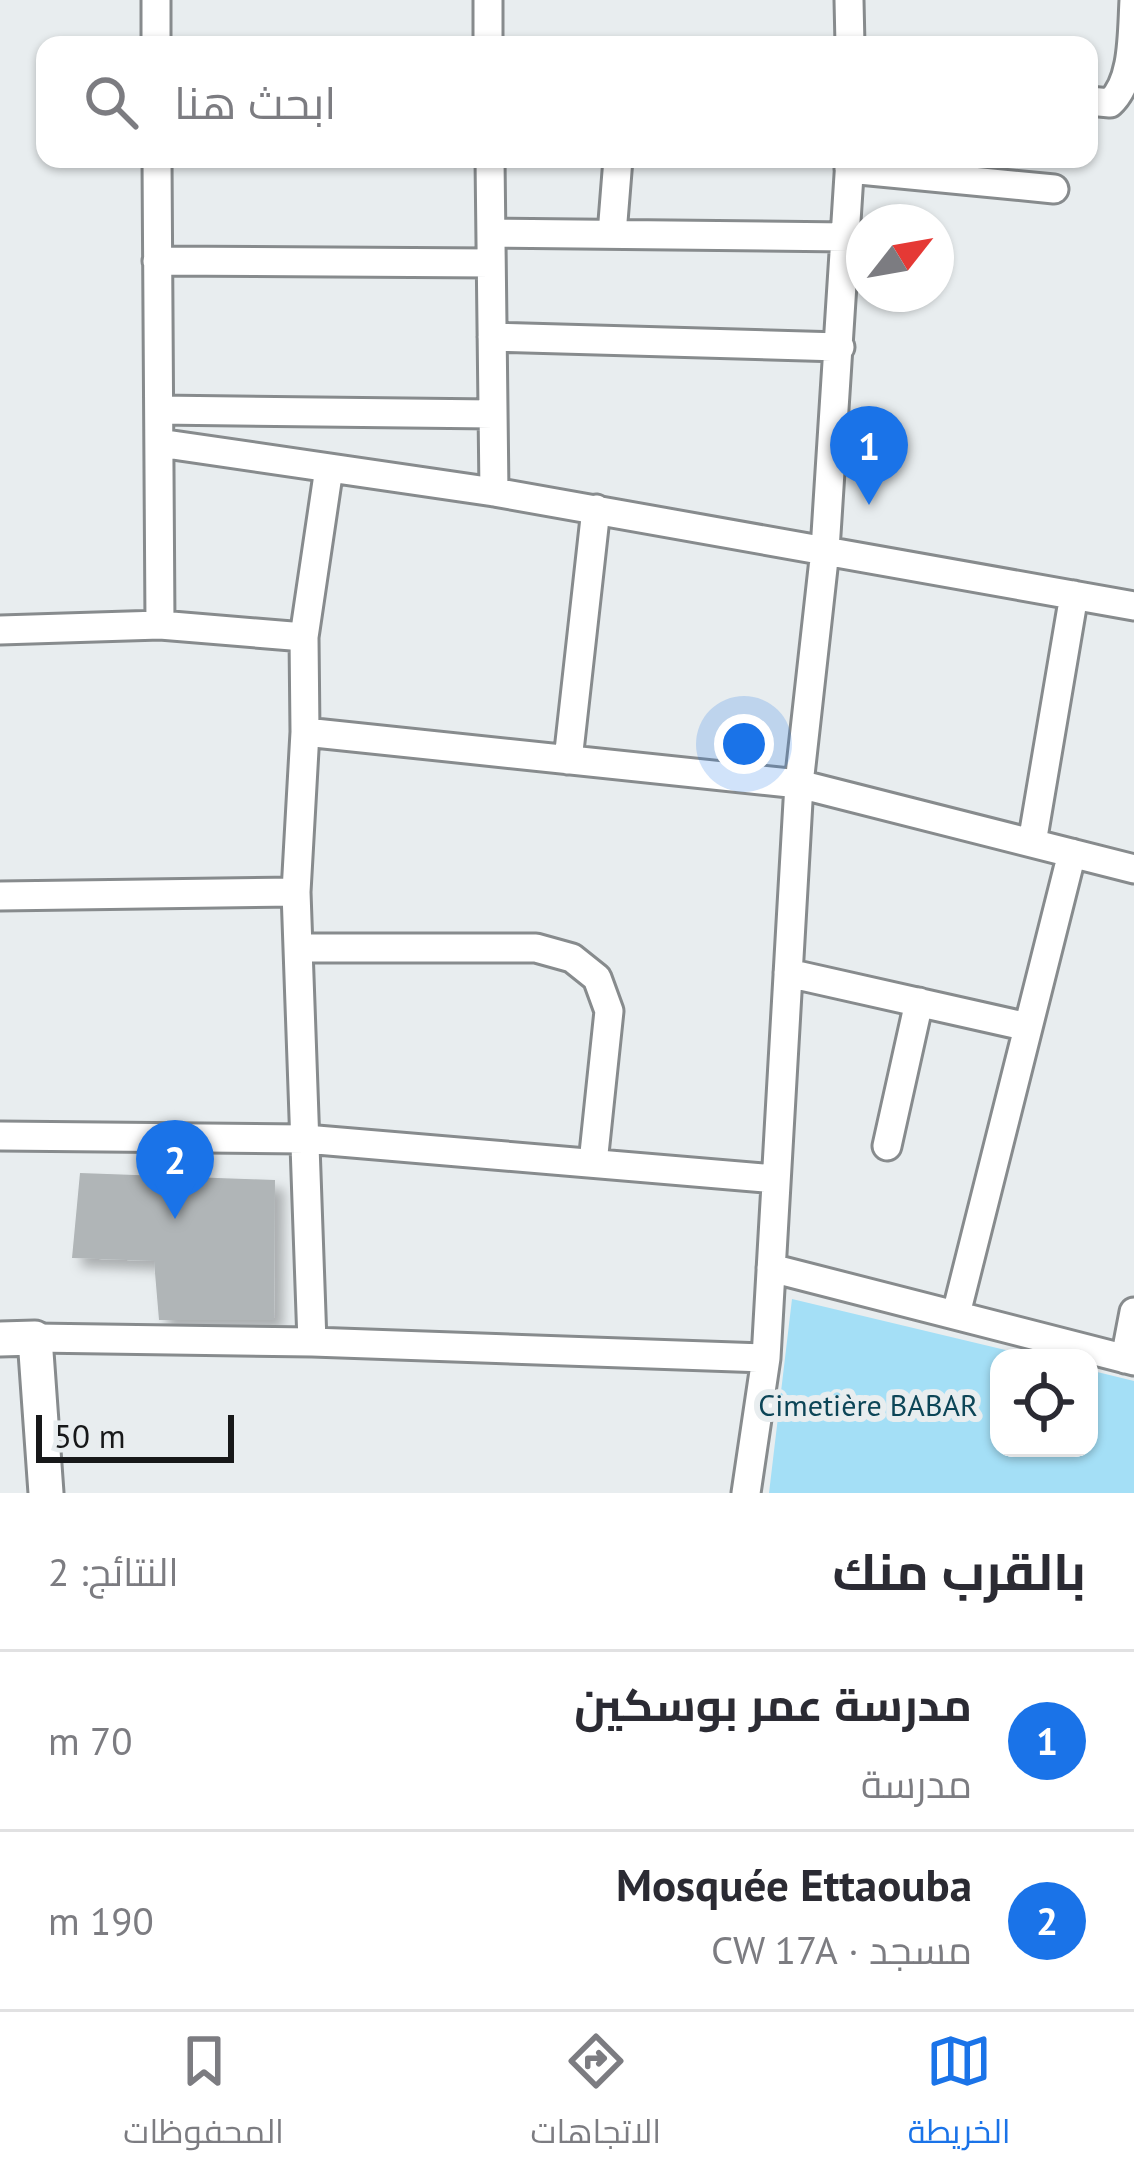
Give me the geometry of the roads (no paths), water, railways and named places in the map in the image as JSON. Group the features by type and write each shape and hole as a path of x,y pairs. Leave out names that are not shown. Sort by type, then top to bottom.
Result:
{"main road":[{"path":"0,1339 35,1338 46,1493"}],"street":[{"path":"156,0 156,36"},
{"path":"488,0 488,36"},
{"path":"849,0 850,36"},
{"path":"1098,102 1110,103 1124,92 1134,0"},
{"path":"157,168 160,625"},
{"path":"490,168 494,492"},
{"path":"612,234 617,168"},
{"path":"849,204 850,168"},
{"path":"883,168 1054,189"},
{"path":"491,233 846,237"},
{"path":"158,261 491,263"},
{"path":"746,1493 766,1358 799,784 824,550 846,264"},
{"path":"492,337 840,347"},
{"path":"159,410 493,414"},
{"path":"159,443 596,509 1134,606"},
{"path":"312,1342 296,892 305,733 304,637 329,468"},
{"path":"568,760 596,509"},
{"path":"1032,843 1074,595"},
{"path":"0,630 160,625 304,637"},
{"path":"305,733 799,784 1134,869"},
{"path":"956,1314 1072,853"},
{"path":"0,896 296,892"},
{"path":"298,948 536,948 572,958 597,978 609,1011 593,1163"},
{"path":"788,973 1028,1027"},
{"path":"887,1146 920,1002"},
{"path":"0,1136 305,1139 776,1178"},
{"path":"771,1268 1129,1360 1134,1312"},
{"path":"35,1338 766,1358"}],"place":[{"name":"مدرسة عمر بوسكين","path":"869,505"},
{"name":"Mosquée Ettaouba","path":"175,1219"}],"park label":[{"name":"Cimetière BABAR","path":"868,1406"}]}
